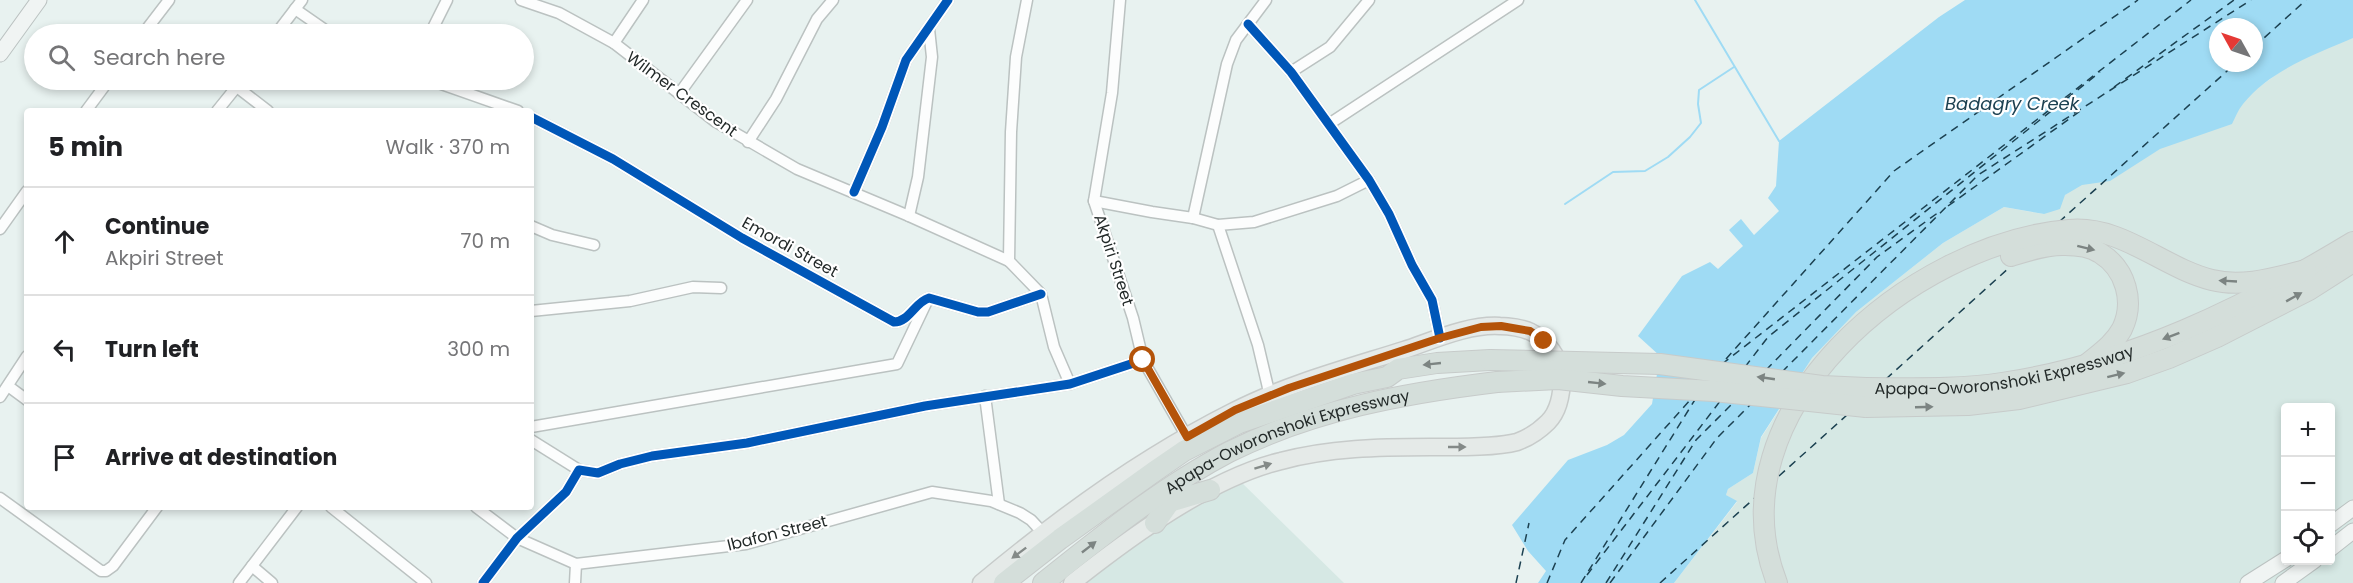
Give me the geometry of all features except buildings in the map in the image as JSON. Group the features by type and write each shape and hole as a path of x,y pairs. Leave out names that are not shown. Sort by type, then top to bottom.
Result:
{"highway":[{"path":"1777,583 1772,570 1765,532 1765,496 1771,462 1781,429 1817,371 1849,336 1890,301 1932,275 1980,251 2036,235 2070,230 2095,231 2114,235 2187,272 2214,281 2263,280 2306,270"},
{"name":"Apapa-Oworonshoki Expressway","path":"1004,583 1100,501 1154,464 1239,423 1353,384 1386,377 1405,368 1437,363 1490,360 1660,364 1822,386 1866,398 1984,385 2120,356 2184,332 2306,270 2353,242"},
{"path":"1790,583 1780,551 1776,524 1778,489 1784,457 1792,436 1832,372 1854,347 1890,316 1925,292 1971,267 2062,244 2082,247 2100,252 2114,265 2123,278 2128,292 2129,309 2114,342 2086,365"},
{"name":"Apapa-Oworonshoki Expressway","path":"1043,583 1140,508 1201,468 1281,429 1338,410 1426,391 1497,382 1558,379 1622,386 1968,405 2019,399 2127,373 2169,358 2217,337 2309,290 2353,262"},
{"path":"1100,501 1125,487 1154,464"},
{"path":"1155,523 1183,483 1201,468"},
{"path":"1140,508 1210,490"}],"main road":[{"name":"Apapa-Oworonshoki Expressway","path":"1072,583 1155,523 1242,472 1282,460 1345,450 1515,442 1535,433 1551,420 1558,408 1561,395 1561,367 1544,341 1530,331 1501,326 1481,327 1440,338 1235,410 1187,437 1154,464"},
{"name":"Apapa-Oworonshoki Expressway","path":"981,583 1044,534 1100,501"}],"street":[{"path":"0,54 39,0"},
{"path":"151,24 169,0"},
{"path":"284,24 302,0"},
{"path":"435,24 447,0"},
{"name":"Wilmer Crescent","path":"520,0 559,12 614,43 716,122 797,169 1009,261"},
{"path":"614,43 643,0"},
{"path":"678,94 747,0"},
{"path":"748,142 776,99 817,19 833,0"},
{"path":"854,192 882,127 906,60 948,0"},
{"path":"1027,0 1016,68 1011,132 1009,261 1041,294 1054,346 1070,384"},
{"name":"Akpiri Street","path":"1120,0 1112,93 1094,201 1133,318 1143,360 1187,437"},
{"path":"1193,218 1227,64 1236,40 1266,0"},
{"path":"1291,72 1329,47 1369,0"},
{"path":"1329,124 1518,0"},
{"path":"295,9 317,24"},
{"path":"1248,24 1291,72 1369,180 1389,214 1412,265 1432,300 1440,338"},
{"path":"909,216 918,177 932,57 929,28"},
{"path":"88,108 102,90"},
{"path":"219,108 234,90"},
{"path":"246,90 265,108"},
{"path":"458,90 509,108"},
{"name":"Emordi Street","path":"534,119 613,159 742,238 894,322 903,320 924,299 929,298"},
{"path":"1094,201 1193,218 1218,225 1254,222 1337,196 1369,180"},
{"path":"0,229 24,195"},
{"path":"1218,225 1258,345 1270,396"},
{"path":"534,227 552,235 594,245"},
{"path":"534,311 630,301 693,287 721,288"},
{"path":"534,425 897,364 929,298 978,312 988,312 1041,294"},
{"path":"534,442 579,470 598,473 620,464 652,456 747,444 925,406 1070,384 1143,360"},
{"path":"0,397 24,361"},
{"path":"8,386 24,398"},
{"path":"985,396 999,504"},
{"path":"483,583 517,538 566,492 579,470"},
{"name":"Ibafon Street","path":"576,564 746,544 932,492 999,504 1026,517 1044,534"},
{"path":"0,498 92,564 106,571 113,566 155,510"},
{"path":"2335,522 2353,508"},
{"path":"239,583 295,510"},
{"path":"335,510 426,583"},
{"path":"480,510 517,538 576,564 575,583"},
{"path":"2335,546 2353,531"},
{"path":"2248,583 2281,562"},
{"path":"2283,583 2309,565"},
{"path":"252,566 272,583"}],"shaded area":[{"path":"2353,19 2353,583 1674,583 1737,502 1726,495 1728,489 1753,473 1761,438 1812,358 1856,312 1943,243 2004,207 2043,214 2065,195 2112,163 2262,85"},
{"path":"1237,478 1344,583 1070,583"}],"water":[{"name":"Badagry Creek","path":"1965,0 2353,0 2353,38 2323,50 2266,82 2243,104 2232,124 2160,149 2110,181 2082,185 2065,195 2060,209 2044,214 2004,207 1943,243 1856,312 1812,358 1761,437 1753,473 1728,489 1726,495 1737,501 1674,583 1538,583 1546,571 1528,551 1512,525 1568,460 1607,445 1624,435 1652,404 1660,356 1638,336 1682,276 1710,262 1718,269 1743,246 1729,230 1741,219 1754,235 1779,211 1768,198 1776,186 1779,141 1939,17"}],"waterway":[{"path":"1695,0 1779,141"},
{"path":"1565,204 1613,172 1645,171 1668,157 1690,137 1701,123 1698,104 1699,90 1734,67"}],"ferry route":[{"path":"1726,359 1894,171 2138,0"},
{"path":"1722,364 2191,0"},
{"path":"2114,87 2234,0"},
{"path":"1782,372 1978,175 2251,0"},
{"path":"2263,39 2306,0"},
{"path":"1745,367 1768,337 2100,72"},
{"path":"2059,222 2226,72"},
{"path":"1948,206 2083,109"},
{"path":"1766,370 1877,257 1939,212"},
{"path":"1886,379 2011,266"},
{"path":"1581,583 1696,398"},
{"path":"1547,583 1565,540 1691,399"},
{"path":"1587,575 1721,400"},
{"path":"1606,583 1696,440 1733,403"},
{"path":"1610,583 1717,438 1752,403"},
{"path":"1779,476 1847,415"},
{"path":"1660,583 1758,495"},
{"path":"1516,583 1529,523"}],"cycle path":[{"path":"854,192 882,127 906,60 948,0"},
{"path":"1248,24 1291,72 1369,180 1389,214 1412,265 1432,300 1440,338"},
{"path":"534,119 613,159 742,238 894,322 904,319 920,303 929,298 978,312 988,312 1041,294"},
{"path":"483,583 517,538 566,492 579,470 598,473 620,464 652,456 747,443 925,406 1070,384 1143,360"}],"route":[{"path":"1143,360 1187,437 1235,410 1289,388 1440,338 1481,327 1501,326 1530,331 1544,341"}]}
